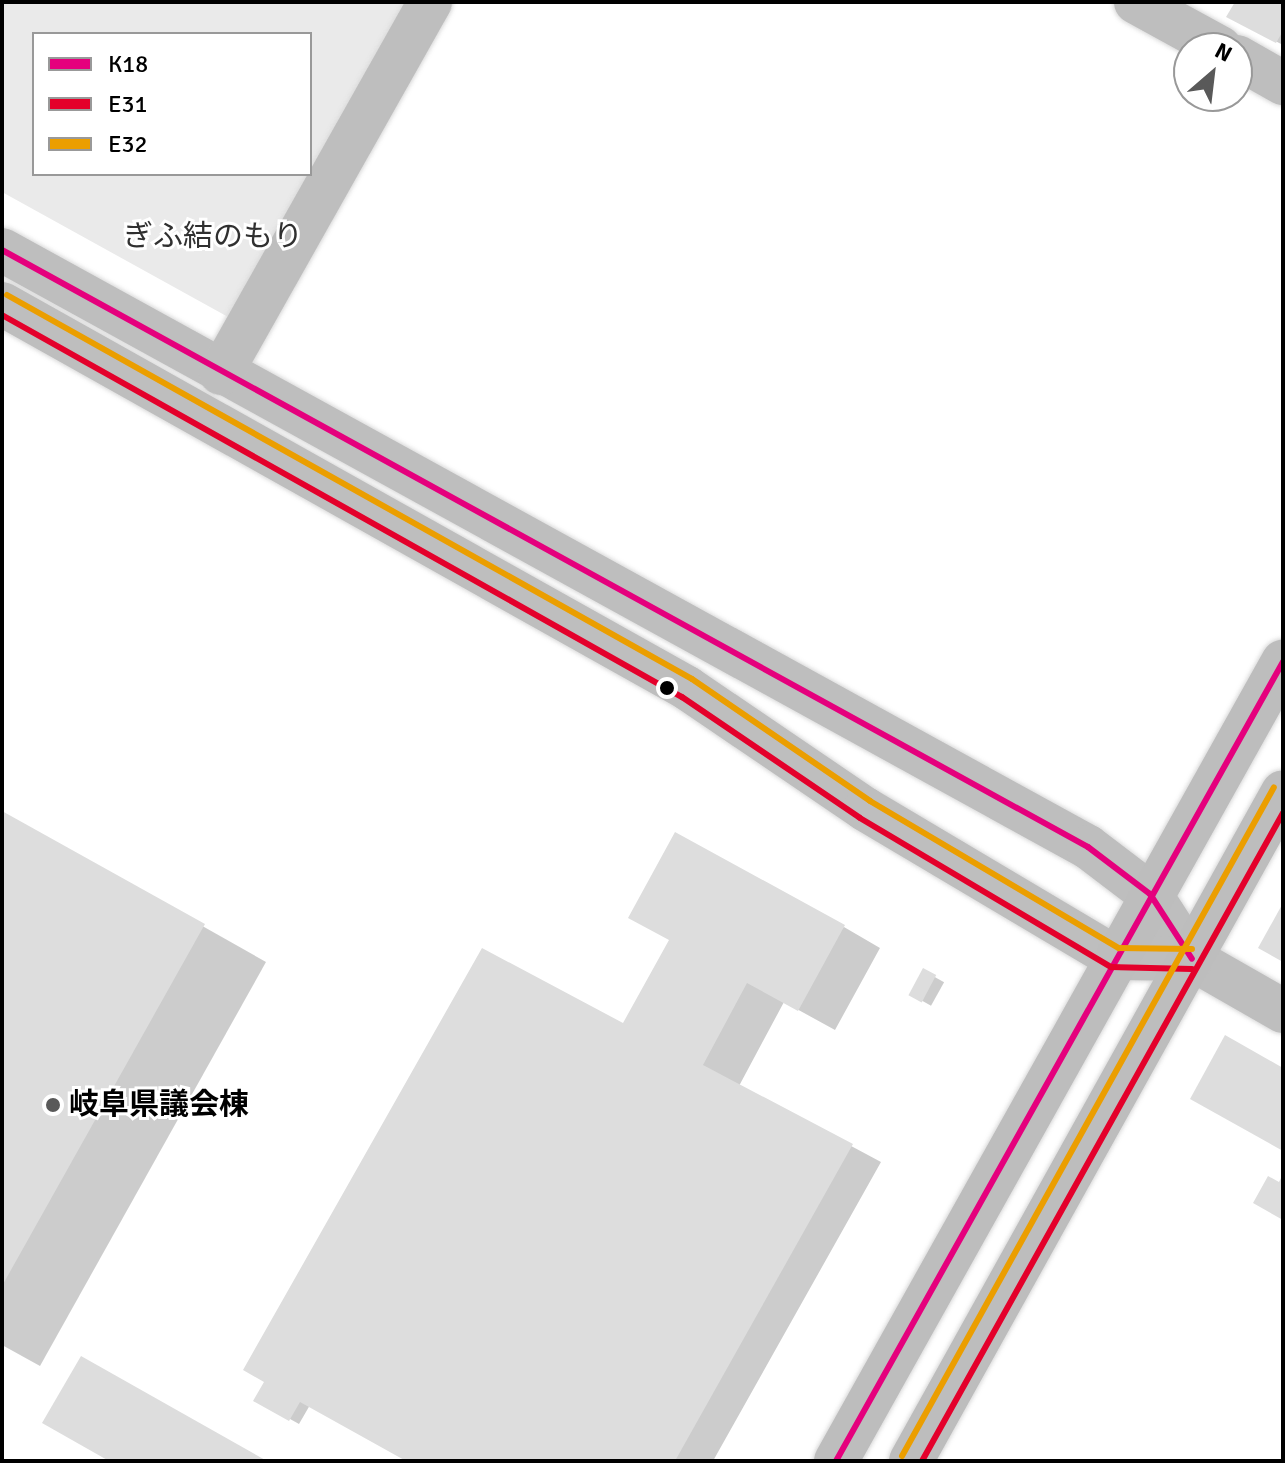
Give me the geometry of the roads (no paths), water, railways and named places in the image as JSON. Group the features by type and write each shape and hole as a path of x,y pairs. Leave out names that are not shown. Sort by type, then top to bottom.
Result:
{"main road":[{"path":"836,1461 1150,894 1283,662"},
{"path":"911,1461 1283,792"}],"street":[{"path":"221,373 430,2"},
{"path":"1136,2 1191,32"},
{"path":"1253,66 1283,83"},
{"path":"2,250 1088,847 1150,894 1192,959 1283,1011"},
{"path":"2,304 687,688 865,809 1051,914 1116,958 1192,959"}],"place":[{"name":"岐阜県議会棟","path":"53,1105"}],"park label":[{"name":"ぎふ結のもり","path":"213,237"}]}
